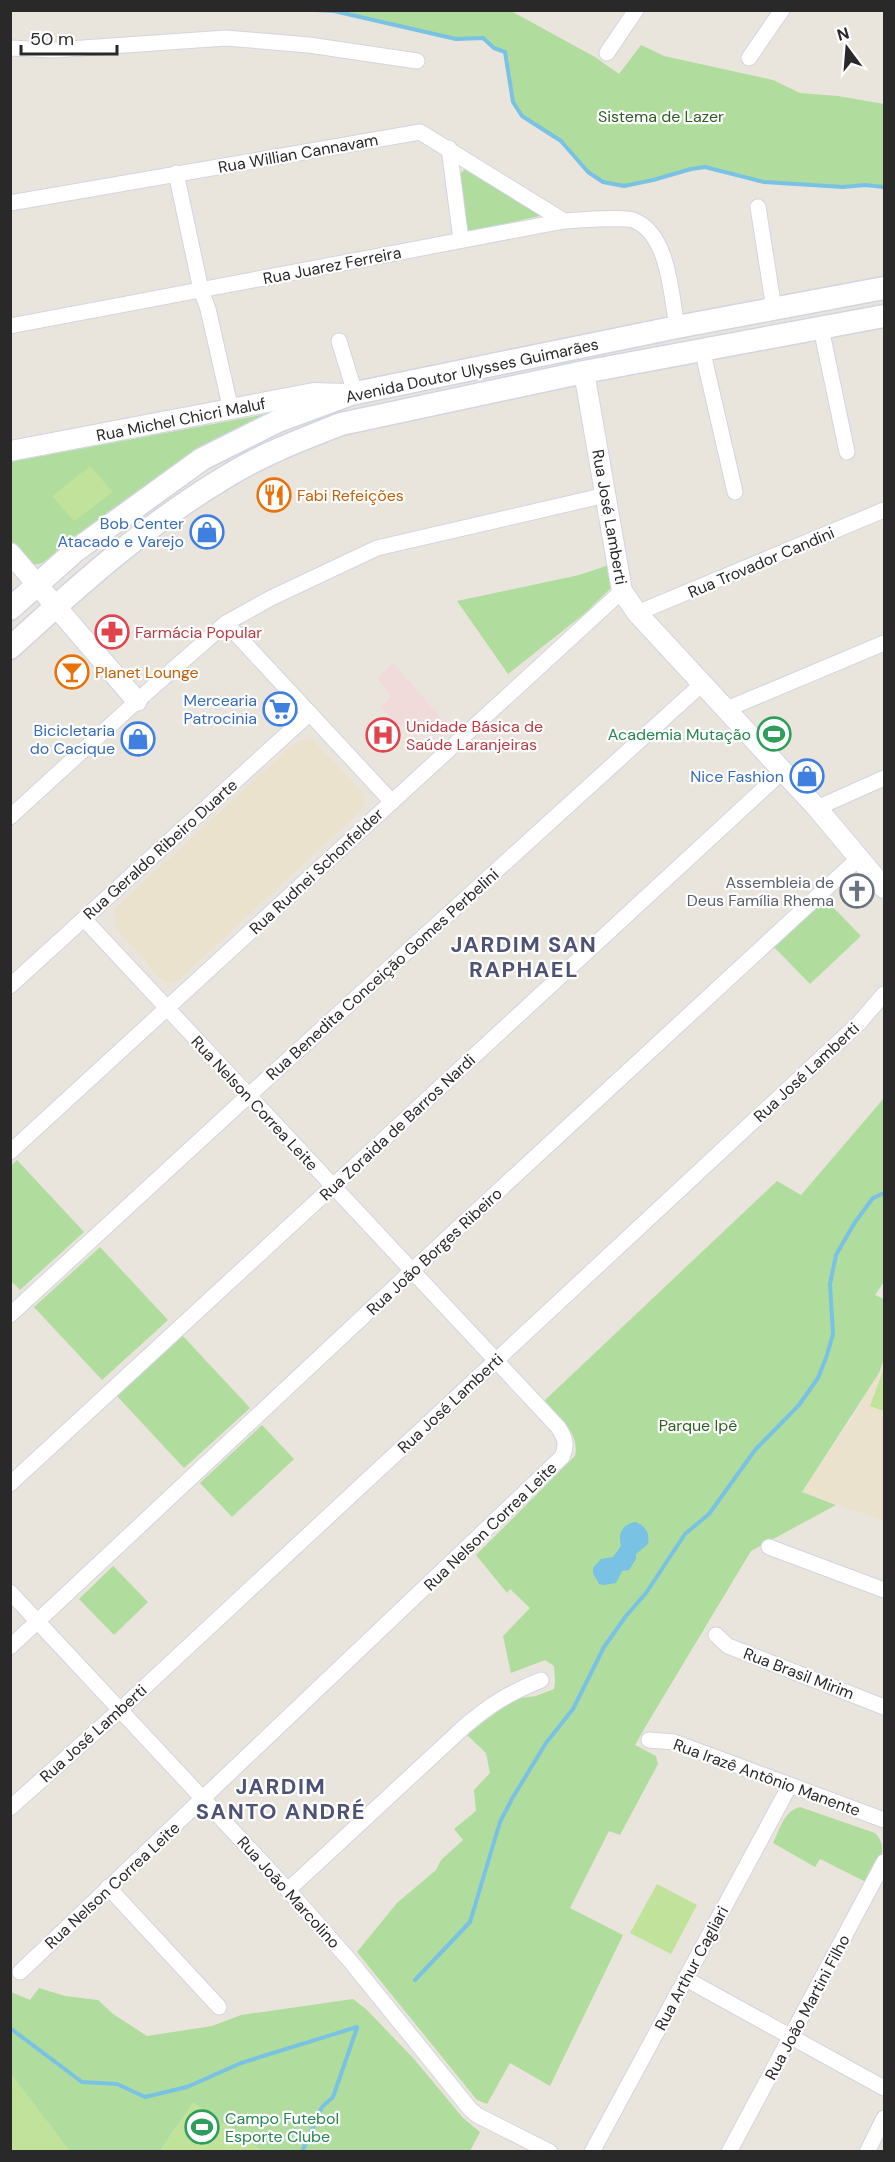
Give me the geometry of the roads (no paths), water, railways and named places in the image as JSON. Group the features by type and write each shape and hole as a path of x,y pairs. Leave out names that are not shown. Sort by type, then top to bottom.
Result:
{"main road":[{"name":"Avenida Doutor Ulysses Guimarães","path":"10,609 84,544 202,459 278,421 353,393 677,327 885,288"},
{"name":"Avenida Doutor Ulysses Guimarães","path":"10,648 56,606 150,528 229,474 341,424 584,372 885,316"}],"street":[{"path":"607,53 636,10"},
{"path":"749,58 782,10"},
{"path":"10,48 54,50 226,38 309,45 417,61"},
{"name":"Rua Willian Cannavam","path":"10,203 420,132 564,220"},
{"path":"449,148 461,240"},
{"path":"176,173 201,290 208,309 231,410"},
{"path":"758,207 774,309"},
{"name":"Rua Juarez Ferreira","path":"10,326 564,220 633,220 651,233 663,252 677,327"},
{"path":"821,328 847,452"},
{"path":"339,341 353,393"},
{"path":"702,349 735,492"},
{"name":"Rua José Lamberti","path":"584,372 622,591 637,613 817,808 885,888"},
{"name":"Rua Michel Chicri Maluf","path":"10,451 314,393 353,393"},
{"path":"10,817 136,701 226,623 271,597 377,548 606,495"},
{"name":"Rua Trovador Candini","path":"637,613 885,510"},
{"path":"10,553 136,701"},
{"name":"Rua Rudnei Schonfelder","path":"10,1152 622,591"},
{"path":"226,623 392,802"},
{"path":"727,709 885,643"},
{"name":"Rua Benedita Conceição Gomes Perbelini","path":"10,1315 703,683"},
{"name":"Rua Geraldo Ribeiro Duarte","path":"10,986 310,713"},
{"name":"Rua Zoraida de Barros Nardi","path":"10,1484 783,771"},
{"path":"817,808 885,778"},
{"name":"Rua João Borges Ribeiro","path":"10,1647 859,858"},
{"name":"Rua Nelson Correa Leite","path":"20,1972 562,1457 566,1448 566,1438 562,1433 84,919"},
{"name":"Rua José Lamberti","path":"10,1808 121,1709 859,1023 885,994"},
{"path":"769,1546 885,1590"},
{"name":"Rua João Marcolino","path":"10,1592 205,1798 288,1890 351,1962 470,2109 477,2115 550,2151"},
{"name":"Rua Brasil Mirim","path":"716,1635 728,1646 885,1707"},
{"path":"288,1890 465,1726 493,1703 541,1680"},
{"name":"Rua Irazê Antônio Manente","path":"649,1740 674,1742 885,1820"},
{"name":"Rua Arthur Cagliari","path":"592,2151 790,1785"},
{"name":"Rua João Martini Filho","path":"729,2151 885,1862"},
{"path":"108,1887 219,2007"},
{"path":"686,1979 885,2088"},
{"path":"867,2151 885,2118"}],"water":[{"path":"635,1522 646,1530 648,1544 636,1554 636,1559 629,1570 622,1571 616,1583 599,1584 593,1568 601,1559 613,1557 621,1546 622,1531 626,1525"}],"waterway":[{"path":"315,10 334,11 456,39 483,38 494,48 505,52 513,102 522,116 561,141 588,172 603,182 624,186 705,167 764,182 884,187"},
{"path":"415,1980 470,1922 500,1822 546,1743 573,1709 604,1647 646,1593 685,1534 709,1514 755,1450 799,1405 818,1378 833,1334 830,1284 836,1255 855,1222 873,1198 884,1193"},
{"path":"10,2028 82,2082 117,2084 145,2097 187,2087 241,2063 357,2027"},
{"path":"302,2152 322,2107 333,2097 357,2028"}],"place":[{"name":"Fabi Refeições","path":"274,495"},
{"name":"Bob Center Atacado e Varejo","path":"207,532"},
{"name":"Farmácia Popular","path":"112,632"},
{"name":"Planet Lounge","path":"72,672"},
{"name":"Mercearia Patrocinia","path":"280,709"},
{"name":"Academia Mutação","path":"774,734"},
{"name":"Unidade Básica de Saúde Laranjeiras","path":"383,735"},
{"name":"Bicicletaria do Cacique","path":"138,739"},
{"name":"Nice Fashion","path":"807,776"},
{"name":"Assembleia de Deus Família Rhema","path":"857,891"},
{"name":"Campo Futebol Esporte Clube","path":"202,2127"}],"district":[{"name":"JARDIM SAN RAPHAEL","path":"524,956"},
{"name":"JARDIM SANTO ANDRÉ","path":"281,1799"}],"park label":[{"name":"Sistema de Lazer","path":"661,116"},
{"name":"Parque Ipê","path":"698,1425"}]}
